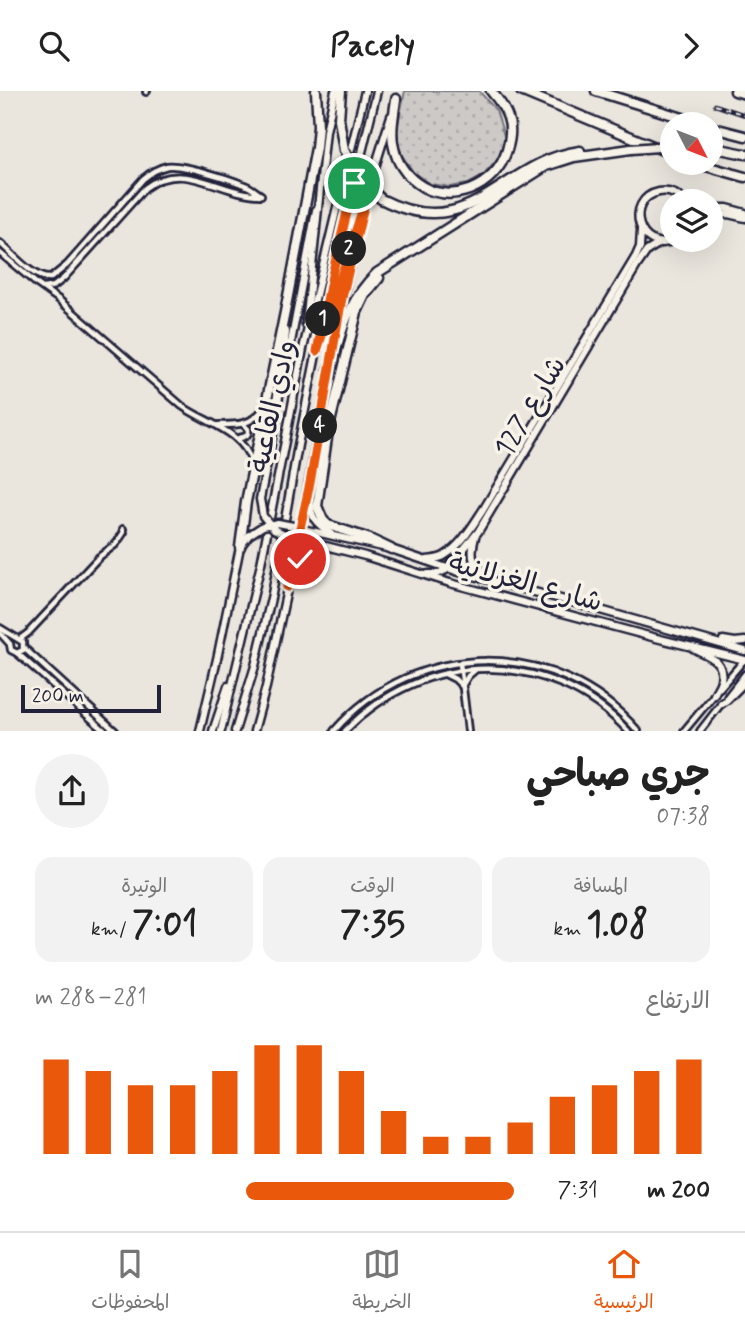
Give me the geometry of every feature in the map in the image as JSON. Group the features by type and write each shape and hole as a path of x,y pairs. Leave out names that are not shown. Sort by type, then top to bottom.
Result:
{"highway":[{"path":"240,547 245,507 316,148 316,91"},
{"path":"341,91 339,119 344,150 359,177 381,199 411,211 444,213 460,209 475,203 531,167 558,155 587,149 660,147"},
{"path":"397,95 392,129 393,147 399,164 410,178 424,188 441,194 460,193 479,187 494,175 505,159 510,140 509,121 502,105 491,91"},
{"path":"521,91 660,150"},
{"path":"596,91 663,112"},
{"path":"737,91 745,93"},
{"path":"723,130 745,136"},
{"path":"329,370 350,309 357,295 377,273 546,166 574,157 614,150"},
{"path":"723,150 745,154"},
{"path":"723,171 745,177"},
{"path":"391,549 328,525 317,506 328,431 357,312 365,295 382,274 415,249"},
{"path":"275,423 286,326 285,312"}],"street":[{"path":"303,349 326,131 335,91"},
{"name":"وادي القاعية","path":"221,730 261,564 303,349 365,91"},
{"name":"وادي القاعية","path":"238,730 272,594 332,275 376,91"},
{"path":"317,351 397,95"},
{"path":"0,243 34,274 51,278 61,272 138,184 156,170 169,166 179,166 247,186 261,195 183,176 160,179 145,188 64,278 54,286 44,288"},
{"path":"244,193 247,186"},
{"name":"شارع 127","path":"425,560 438,559 446,554 469,530 497,488 636,256 641,230 639,211 649,196 660,192"},
{"name":"وادي القاعية","path":"266,525 260,499 313,219 319,201"},
{"name":"وادي القاعية","path":"256,730 287,587 294,538 310,483 342,298 365,202"},
{"path":"723,208 745,213"},
{"path":"723,214 745,218"},
{"path":"641,230 660,243"},
{"name":"شارع 127","path":"448,568 487,518 638,264 648,251 660,243"},
{"path":"0,253 183,406 238,439 249,453 253,467"},
{"path":"43,278 44,288"},
{"path":"215,425 249,423 265,407"},
{"path":"238,439 248,434 247,427 243,424"},
{"path":"310,483 313,519 332,535"},
{"path":"200,730 240,547 249,535 266,525 278,523 297,527"},
{"path":"266,525 294,538"},
{"name":"شارع الغزلانية","path":"297,527 391,549 448,568 745,651"},
{"path":"17,653 21,652 21,643 28,633 99,557 116,544 123,530"},
{"path":"469,530 476,535 472,550 473,561 480,571 494,581"},
{"name":"شارع الغزلانية","path":"294,538 342,549 450,583 745,660"},
{"path":"287,587 305,552 322,548 342,549"},
{"path":"422,574 437,574 448,568"},
{"path":"0,628 21,643 115,730"},
{"path":"0,633 10,644 11,650 104,730"},
{"path":"10,644 14,639 21,643"},
{"path":"708,639 745,641"},
{"path":"689,645 710,655 719,664 721,680 714,695"},
{"path":"213,730 239,655"},
{"path":"684,730 745,660"},
{"path":"334,730 362,702 420,672 437,666 492,661 515,662 554,672 606,699 638,730"},
{"path":"460,663 468,730"},
{"path":"462,686 476,669"},
{"path":"345,730 387,695 419,681 476,669 510,669 567,685 600,705 628,730"},
{"path":"445,674 462,686"},
{"path":"700,730 745,674"},
{"path":"721,704 745,682"}],"shaded area":[{"path":"405,91 479,91 496,110 505,139 498,159 484,175 468,184 449,187 431,184 414,173 399,151 396,133"}],"railway":[{"path":"715,105 745,115"}],"route":[{"path":"300,559 287,587 310,483 342,298 365,202 317,351 354,183"}]}
